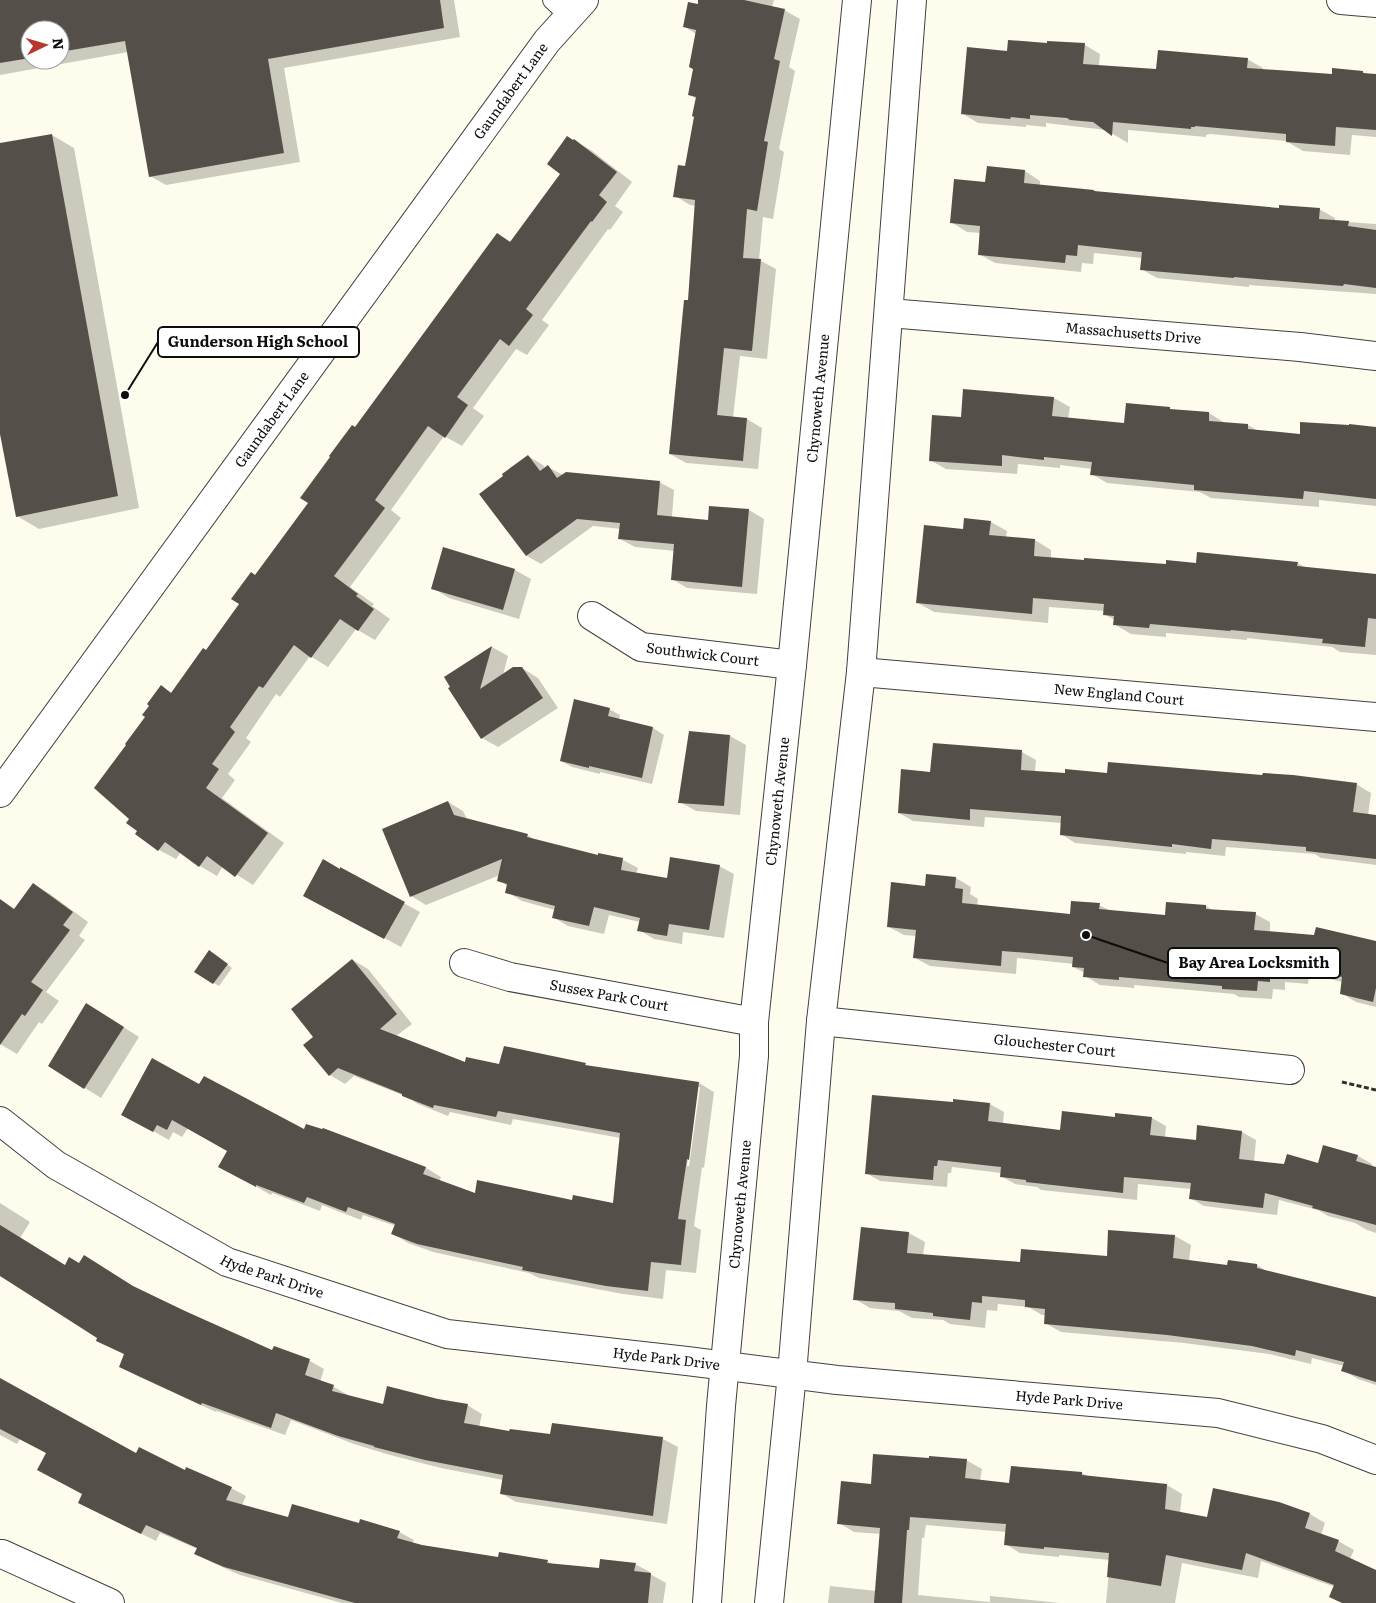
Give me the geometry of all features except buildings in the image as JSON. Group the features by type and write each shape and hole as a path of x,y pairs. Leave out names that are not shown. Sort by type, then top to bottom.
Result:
{"street":[{"name":"Chynoweth Avenue","path":"707,1603 724,1366 754,1056 754,1022 792,665 857,0"},
{"path":"769,1603 792,1374 821,1020 861,672 912,0"},
{"path":"1341,0 1376,4"},
{"name":"Gaundabert Lane","path":"0,793 541,49 568,5"},
{"name":"Massachusetts Drive","path":"889,313 1290,346 1376,356"},
{"name":"Southwick Court","path":"592,616 641,647 792,665"},
{"name":"New England Court","path":"861,672 1376,716"},
{"name":"Sussex Park Court","path":"464,963 510,977 754,1022"},
{"name":"Glouchester Court","path":"821,1020 1290,1070"},
{"name":"Hyde Park Drive","path":"0,1121 56,1165 227,1262 447,1334 837,1380 1218,1414 1322,1439 1376,1460"},
{"path":"2,1554 110,1603"}],"path":[{"path":"1342,1082 1376,1090"}],"place":[{"name":"Gunderson High School","path":"125,395"},
{"name":"Bay Area Locksmith","path":"1086,935"}]}
